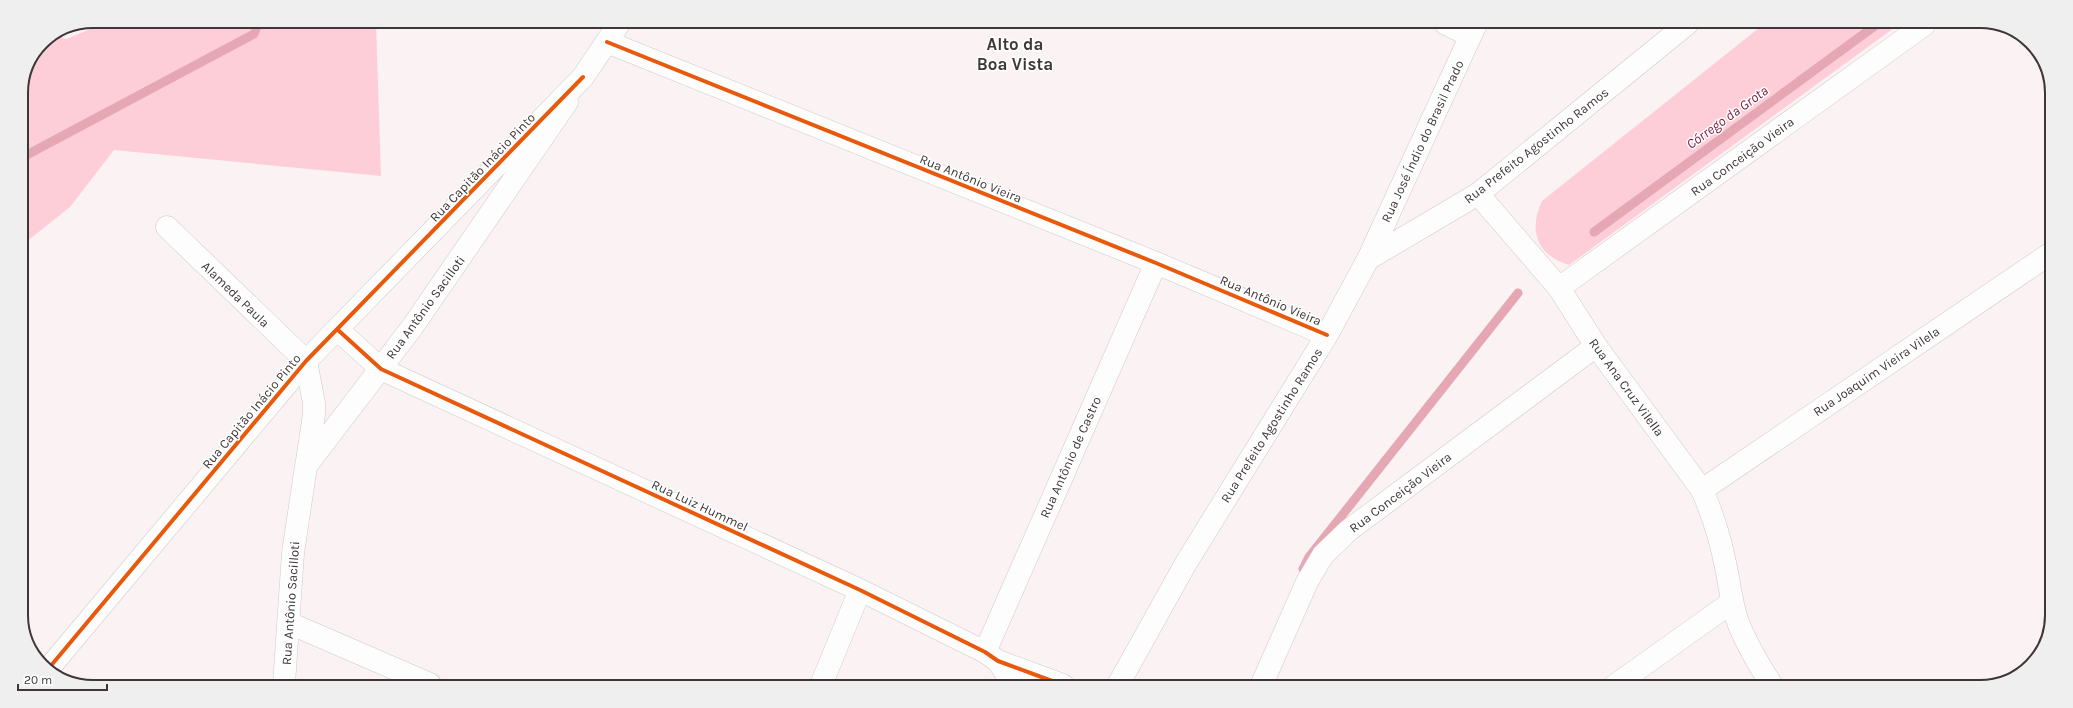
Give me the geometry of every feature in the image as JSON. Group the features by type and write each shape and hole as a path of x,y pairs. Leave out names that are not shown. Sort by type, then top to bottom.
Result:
{"street":[{"name":"Rua Antônio Sacilloti","path":"284,680 289,623 292,552 306,466 381,369 453,270 616,28"},
{"name":"Rua Prefeito Agostinho Ramos","path":"1121,680 1186,563 1327,335 1368,259 1478,194 1682,28"},
{"name":"Rua Conceição Vieira","path":"1559,288 1920,28"},
{"name":"Rua José Índio do Brasil Prado","path":"1368,259 1473,30"},
{"name":"Rua Antônio Vieira","path":"607,42 1156,263 1327,335"},
{"name":"Rua Capitão Inácio Pinto","path":"52,665 306,361 338,330 583,77"},
{"name":"Rua Ana Cruz Vilella","path":"1478,194 1559,288 1596,346 1702,490 1712,514 1719,538 1732,602 1739,624 1750,649 1769,680"},
{"name":"Alameda Paula","path":"167,227 306,361"},
{"name":"Rua Joaquim Vieira Vilela","path":"1702,490 2045,257"},
{"name":"Rua Antônio de Castro","path":"992,656 1156,263"},
{"name":"Rua Luiz Hummel","path":"338,330 381,369 860,590 992,656 1050,680"},
{"name":"Rua Conceição Vieira","path":"1264,680 1307,582 1323,555 1349,530 1596,346"},
{"path":"306,361 314,408 313,427 306,466"},
{"path":"823,680 860,590"},
{"path":"1622,680 1732,602"},
{"path":"289,623 421,680"},
{"path":"992,656 1009,680"}],"shaded area":[{"path":"93,28 376,28 381,176 114,150 70,207 28,240 29,80 39,57 47,47 60,37 66,39"},
{"path":"1759,28 1894,28 1569,265 1558,261 1549,255 1538,240 1536,222 1542,201"}],"waterway":[{"path":"28,154 254,34 256,28"},
{"name":"Córrego da Grota","path":"1594,232 1872,28"},
{"path":"1303,569 1309,557 1518,293"}],"cycle path":[{"path":"607,42 1156,263 1327,335"},
{"path":"52,665 306,361 583,77"},
{"path":"338,330 381,369 860,590 985,652 998,661 1049,680"}],"district":[{"name":"Alto da Boa Vista","path":"1015,54"}]}
